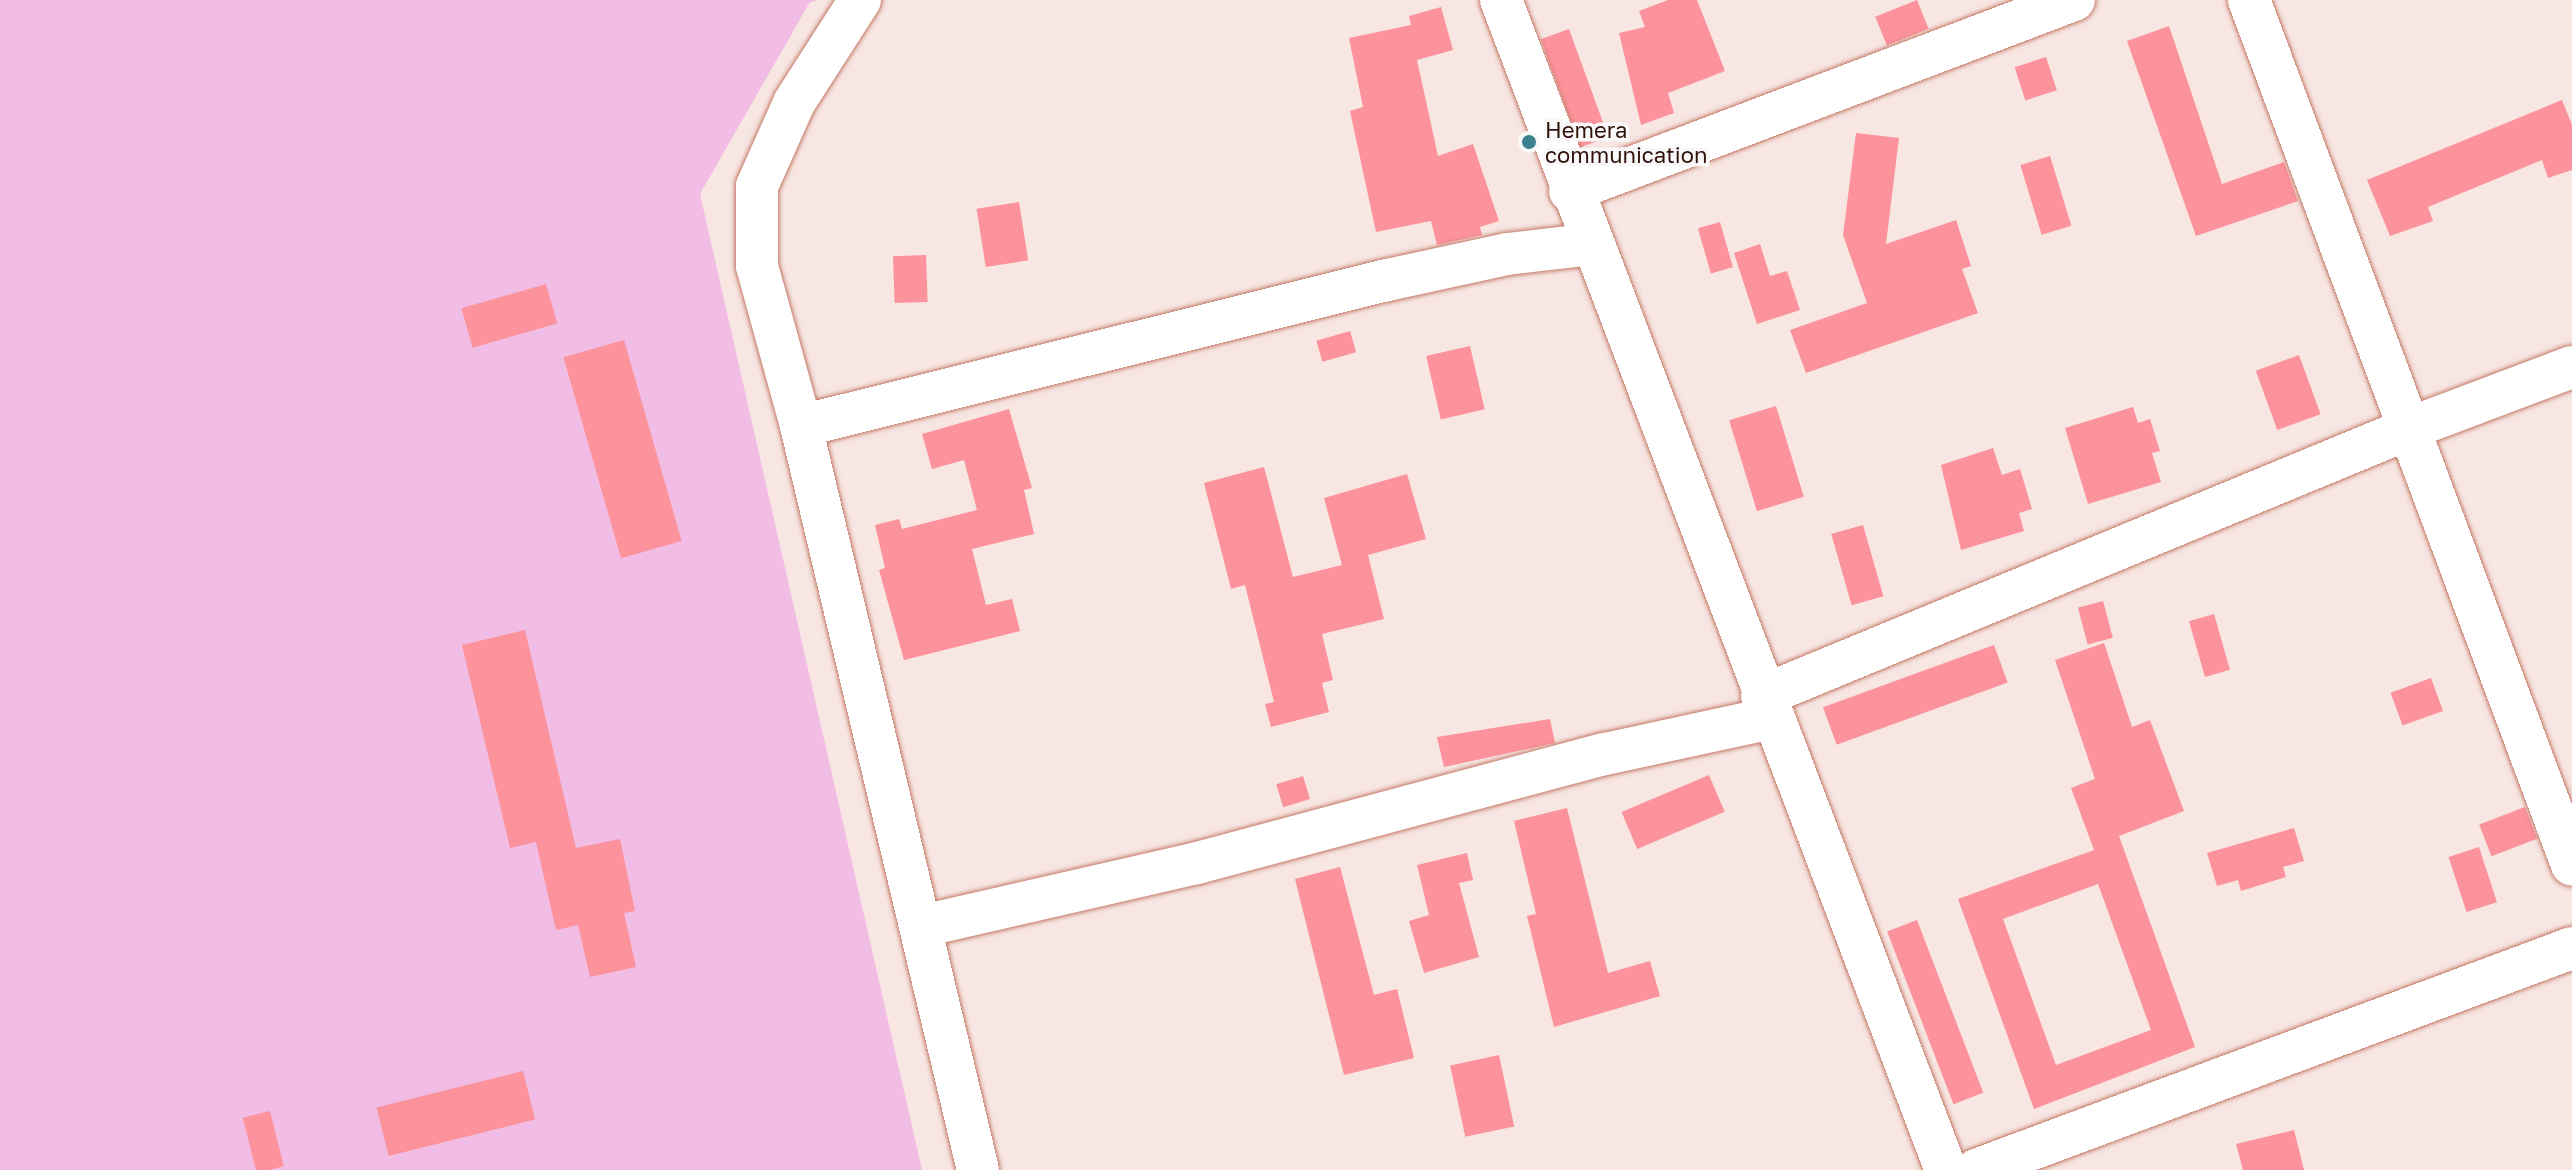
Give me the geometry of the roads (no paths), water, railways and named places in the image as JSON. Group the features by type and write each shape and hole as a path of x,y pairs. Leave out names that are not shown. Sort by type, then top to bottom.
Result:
{"street":[{"path":"860,0 794,103 757,186 757,266 801,426 978,1170"},
{"path":"1501,0 1570,191 1593,244 1946,1170"},
{"path":"1570,191 2074,0"},
{"path":"2249,0 2413,427 2572,865"},
{"path":"801,426 1383,281 1507,254 1593,244"},
{"path":"922,926 1197,863 1605,754 1767,707 2413,427 2572,367"},
{"path":"1976,1170 2572,948"}],"place":[{"name":"Hemera communication","path":"1529,142"}]}
